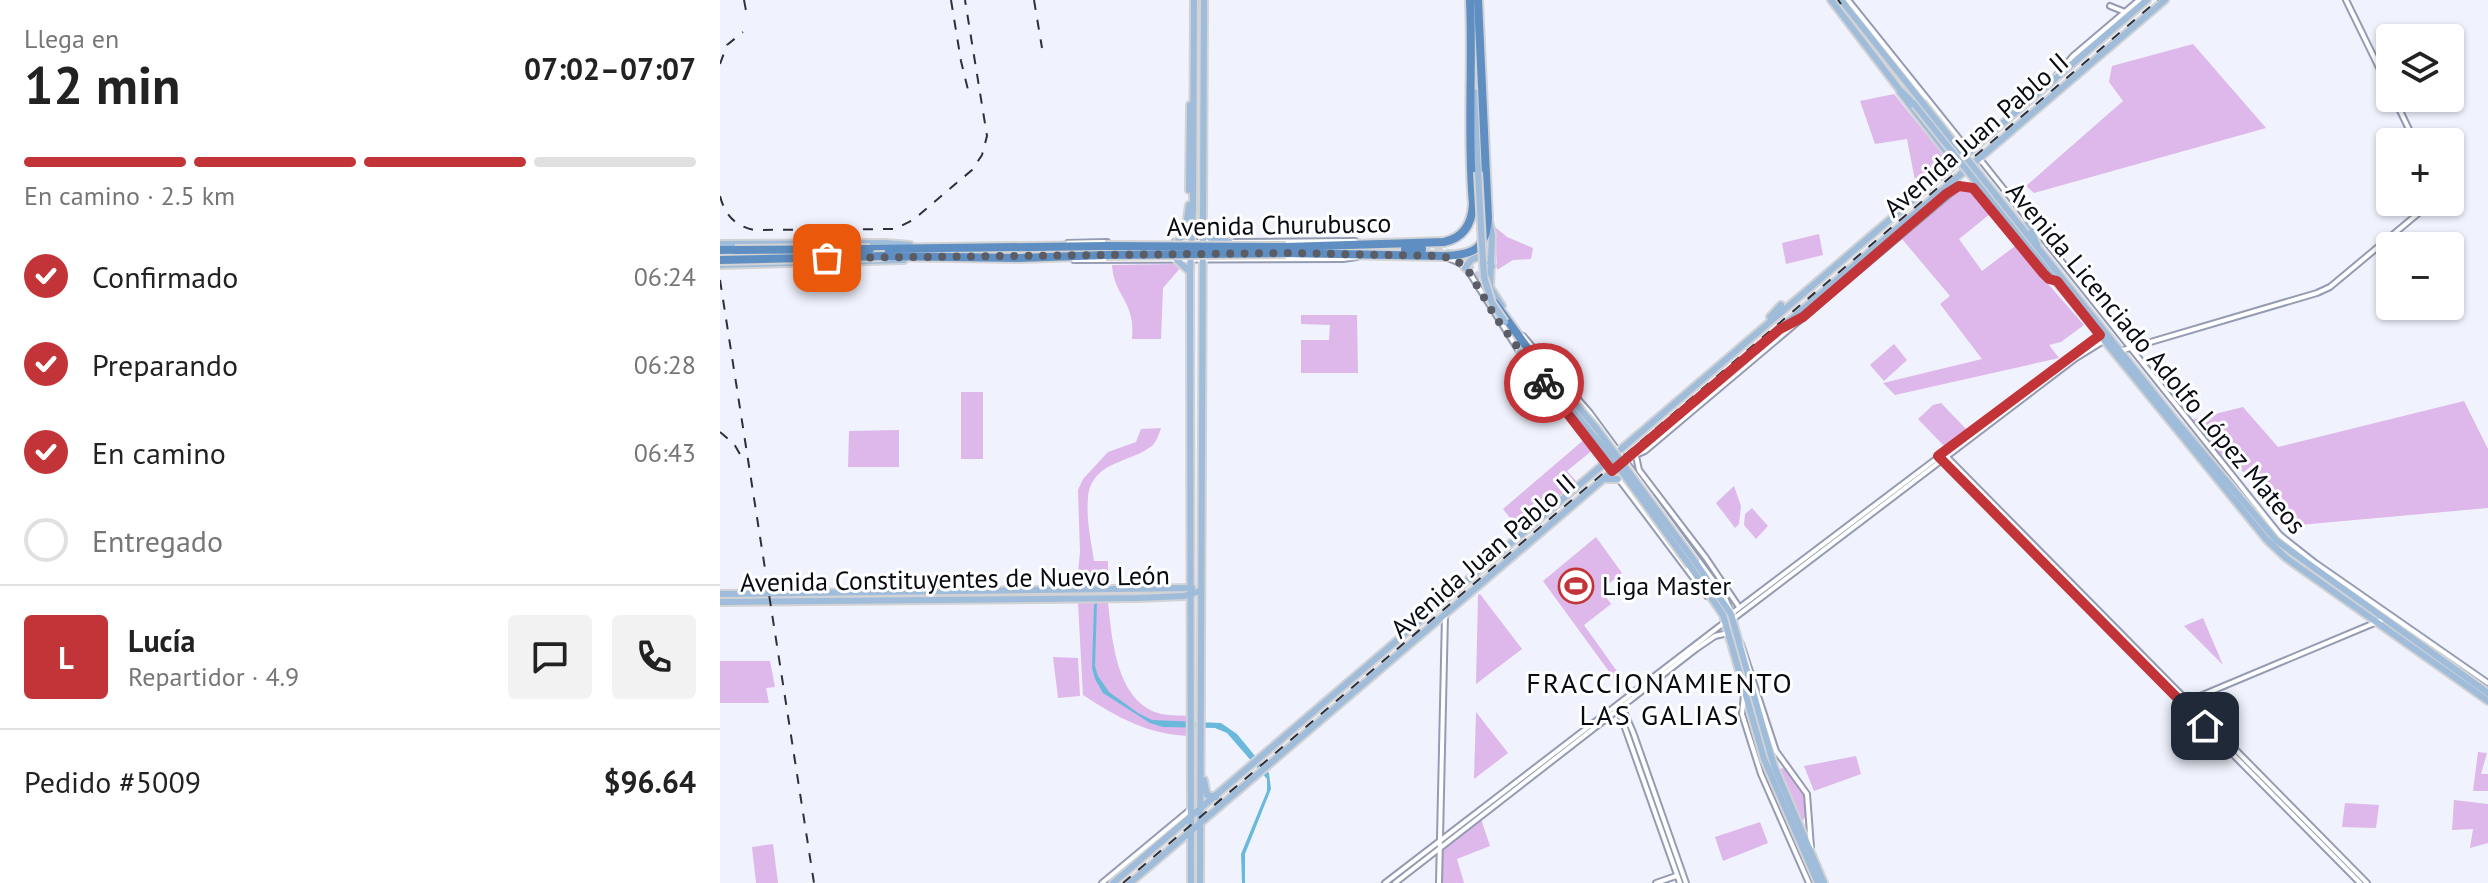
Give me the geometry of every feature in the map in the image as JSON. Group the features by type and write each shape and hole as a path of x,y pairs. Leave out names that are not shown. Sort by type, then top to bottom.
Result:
{"highway":[{"path":"1470,0 1473,214 1456,239 1454,249 1461,255 1480,246 1487,232 1488,218 1478,0"},
{"name":"Avenida Churubusco","path":"1286,250 1456,239"},
{"name":"Avenida Churubusco","path":"720,250 1051,246 1105,250 1286,250 1361,255 1461,255"},
{"path":"1337,246 1422,249"},
{"name":"Avenida Churubusco","path":"720,263 885,256 1048,256 1105,250"},
{"path":"1490,294 1544,372"}],"main road":[{"path":"1191,883 1190,260 1194,0"},
{"path":"1200,883 1204,0"},
{"name":"Avenida Licenciado Adolfo López Mateos","path":"1831,0 1899,89 1918,103"},
{"name":"Avenida Licenciado Adolfo López Mateos","path":"1841,0 2057,281 2105,336"},
{"name":"Avenida Juan Pablo II","path":"1114,881 1201,810 1373,658 1620,452 2147,0"},
{"name":"Avenida Juan Pablo II","path":"1130,883 2165,0"},
{"path":"1892,56 1895,69"},
{"path":"1472,64 1485,287 1505,322 1607,451 1730,617 1774,766 1821,883"},
{"path":"1177,242 1185,234 1188,219 1189,112 1194,78"},
{"path":"1899,89 1902,98 1949,155 1952,167"},
{"path":"1488,218 1492,229 1489,281 1492,292 1544,372"},
{"path":"2028,223 2040,252"},
{"path":"1203,224 1210,238 1229,242"},
{"path":"1883,248 1904,224"},
{"name":"Avenida Licenciado Adolfo López Mateos","path":"2023,235 2279,543 2488,701"},
{"path":"731,243 739,255 732,265"},
{"name":"Avenida Churubusco","path":"720,244 885,243 922,247"},
{"path":"1465,268 1471,260 1480,256 1488,259 1492,266"},
{"name":"Avenida Churubusco","path":"720,263 885,262 922,258"},
{"path":"1177,260 1190,272"},
{"path":"1834,283 1866,264"},
{"path":"1762,328 1781,305"},
{"path":"1780,329 1799,320"},
{"path":"1520,352 1544,372"},
{"name":"Avenida Licenciado Adolfo López Mateos","path":"2118,352 2252,522 2286,558 2488,693"},
{"path":"2214,467 2226,469"},
{"path":"1601,480 1618,479"},
{"path":"2252,522 2261,530 2267,526"},
{"path":"1693,564 1717,605 1730,617"},
{"path":"1190,592 1200,588"},
{"name":"Avenida Constituyentes de Nuevo León","path":"720,594 1190,592"},
{"name":"Avenida Constituyentes de Nuevo León","path":"720,602 1111,598 1190,592"},
{"path":"1730,617 1729,633 1768,767 1821,883"},
{"path":"1200,758 1205,791 1207,795 1216,797"},
{"path":"1177,842 1191,853"},
{"path":"1149,843 1160,843"}],"street":[{"path":"1848,0 1969,152"},
{"path":"2055,78 2073,56 2139,0"},
{"path":"2346,0 2376,61"},
{"path":"2110,6 2125,12"},
{"path":"1949,155 1959,153 1963,144"},
{"path":"1979,158 2226,469 2267,526"},
{"path":"1633,457 1645,451 1956,187 1966,185 1973,188 2047,277 2057,281"},
{"path":"2118,352 2304,299 2330,287 2415,216"},
{"path":"1051,246 1073,242 1351,241 1377,245"},
{"path":"1215,242 1215,260"},
{"path":"1229,242 1229,260"},
{"path":"1048,256 1072,260 1229,260 1347,259 1361,255"},
{"path":"1443,256 1465,268 1520,352 1717,605"},
{"path":"1523,336 1620,452 1633,457 1639,470 1700,549 1739,607"},
{"path":"1395,883 1730,617 2105,336"},
{"path":"1587,436 1597,438 1602,430"},
{"path":"1942,456 2367,883"},
{"path":"1942,456 2360,883"},
{"path":"1633,457 1633,470 1724,595 1730,617"},
{"path":"1633,457 1633,470"},
{"path":"1641,510 1646,500 1653,498"},
{"path":"1730,617 1739,607 1861,519"},
{"path":"2312,565 2419,633 2488,683"},
{"path":"1439,883 1445,615"},
{"path":"2182,704 2381,621"},
{"path":"1385,883 1712,638 1729,633"},
{"path":"2413,640 2419,633"},
{"path":"1738,640 1745,650 1776,751 1807,794 1811,853"},
{"path":"1745,692 1741,710 1761,774 1809,883"},
{"path":"1619,706 1682,879"},
{"path":"1102,883 1192,807"},
{"path":"1656,883 1682,879"},
{"path":"1670,883 1682,879"}],"shaded area":[{"path":"2193,44 2266,128 2034,193 2026,186 2123,101 2109,82 2112,66"},
{"path":"1894,94 1943,155 1941,163 1916,186 1907,139 1875,144 1860,101"},
{"path":"1959,190 1973,190 1990,214 1959,239 1982,271 2015,246 2084,325 2061,342 2049,345 2059,358 1895,395 1883,383 1982,359 1940,304 1950,296 1902,239"},
{"path":"1495,227 1507,237 1533,248 1531,259 1513,260 1497,270"},
{"path":"1819,234 1823,255 1786,264 1782,243"},
{"path":"1112,265 1182,266 1163,288 1161,339 1132,339 1131,316"},
{"path":"1301,315 1357,315 1358,373 1301,373 1301,340 1329,340 1330,325 1301,324"},
{"path":"1894,344 1907,360 1884,381 1870,365"},
{"path":"961,392 983,392 983,459 961,459"},
{"path":"2464,401 2488,449 2488,508 2288,526 2232,459 2225,460 2191,420 2243,407 2278,447"},
{"path":"1941,403 1967,430 1945,447 1918,419 1933,405"},
{"path":"1161,428 1153,445 1113,464 1097,476 1091,486 1088,514 1094,561 1108,561 1108,583 1077,583 1080,552 1078,490 1083,479 1108,452 1136,442 1141,429"},
{"path":"899,430 899,467 848,467 849,431"},
{"path":"1586,438 1594,449 1567,471 1578,483 1520,531 1503,509"},
{"path":"1734,486 1741,506 1739,524 1735,528 1716,503"},
{"path":"1752,508 1768,526 1756,539 1744,525 1745,514"},
{"name":"Liga Master","path":"1596,537 1622,573 1601,590 1611,604 1584,625 1626,684 1621,688 1543,581"},
{"path":"1478,595 1522,649 1476,684"},
{"path":"1078,603 1108,603 1115,650 1125,682 1144,706 1162,714 1189,716 1189,736 1161,732 1134,723 1083,695"},
{"path":"2203,618 2223,665 2184,626"},
{"path":"1053,657 1078,658 1080,696 1058,698"},
{"path":"720,661 770,661 775,687 766,688 769,703 720,703"},
{"path":"1476,712 1508,753 1474,779"},
{"path":"2478,752 2487,753 2481,774 2488,774 2488,791 2473,791"},
{"path":"1856,756 1861,774 1814,791 1804,766"},
{"path":"1783,768 1804,793 1807,809 1801,823 1780,769"},
{"path":"2454,800 2488,804 2488,843 2470,848 2473,829 2452,830"},
{"path":"2345,803 2379,805 2376,828 2342,827"},
{"path":"1481,819 1490,846 1457,859 1464,883 1442,883 1443,847"},
{"path":"1760,822 1768,843 1723,861 1715,837"},
{"path":"773,844 778,883 756,883 752,847"}],"water":[{"path":"1097,603 1095,666 1109,692 1152,720 1221,723 1237,734 1269,773 1271,789 1245,854 1245,883 1242,883 1241,854 1267,791 1267,779 1227,733 1215,728 1163,727 1150,723 1103,693 1092,668 1094,604"}],"tunnel":[{"path":"1422,249 1446,252 1462,260 1489,293"}],"railway":[{"path":"744,0 747,16"},
{"path":"951,0 970,98"},
{"path":"720,196 732,219 754,230 895,229 913,220 972,170 982,155 987,136 965,0"},
{"path":"1034,0 1042,48"},
{"path":"1838,0 1841,4"},
{"path":"1123,883 2158,0"},
{"path":"720,64 727,45 743,32"},
{"path":"720,280 814,883"},
{"path":"720,432 734,444 744,461"}],"way so far":[{"path":"827,258 1286,253 1443,256 1460,263 1469,272 1496,318 1544,383"}],"place":[{"name":"Liga Master","path":"1576,586"}],"district":[{"name":"FRACCIONAMIENTO LAS GALIAS","path":"1660,699"}],"route":[{"path":"1544,383 1612,471 1780,329 1803,317 1946,194 1962,185 1973,188 2043,273 2057,281 2100,335 1938,456 2205,726"}]}
